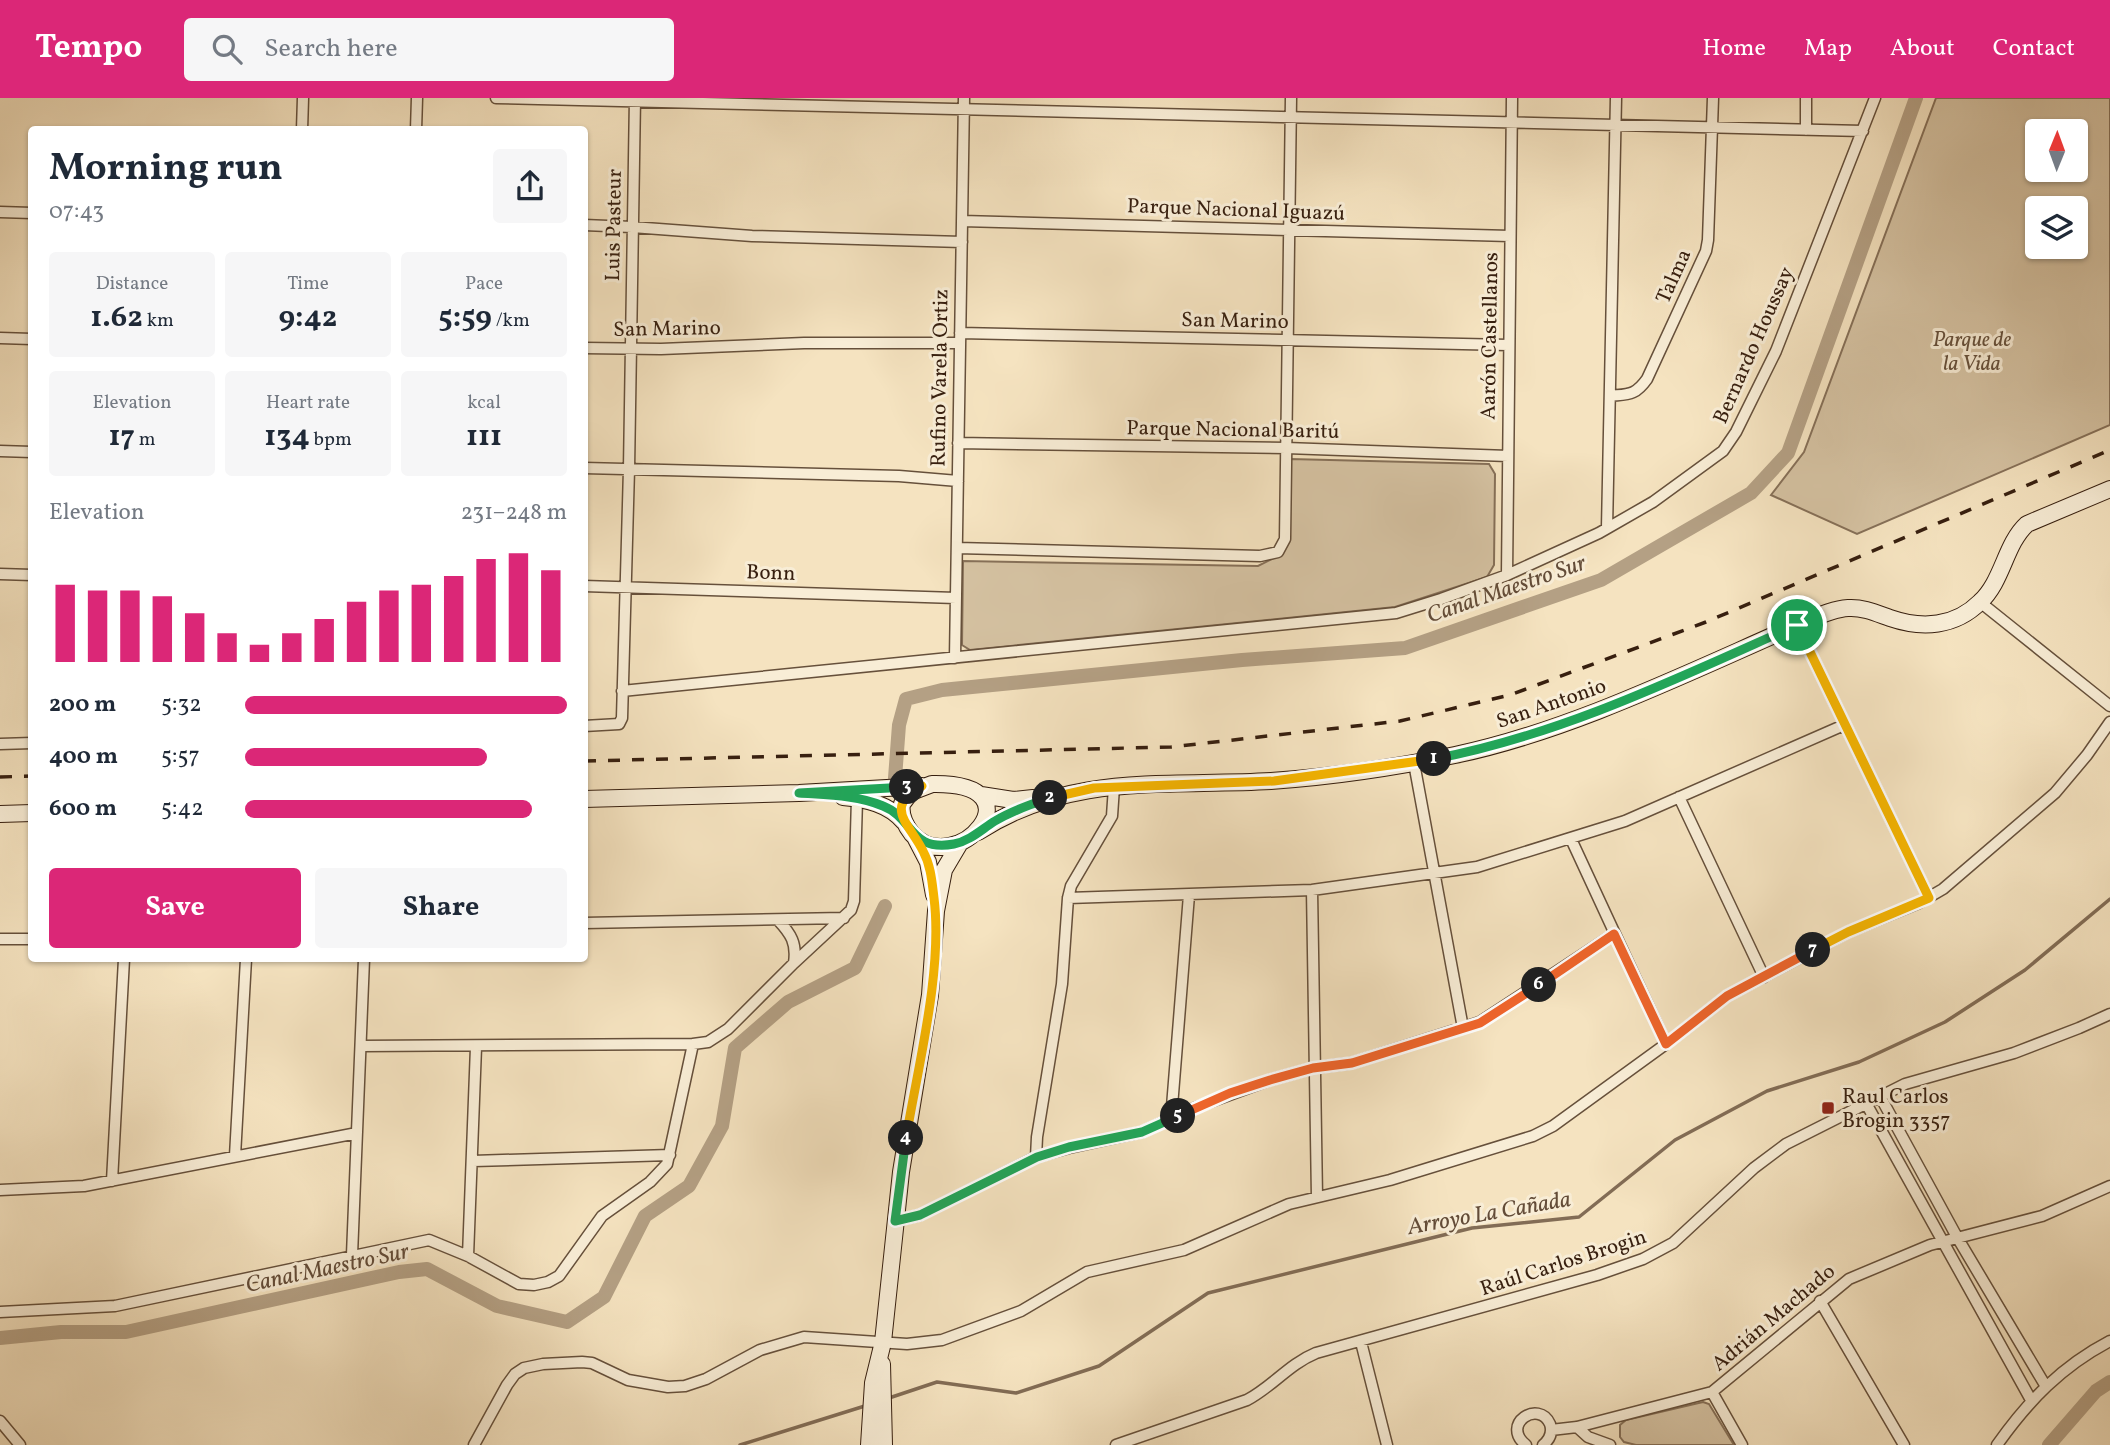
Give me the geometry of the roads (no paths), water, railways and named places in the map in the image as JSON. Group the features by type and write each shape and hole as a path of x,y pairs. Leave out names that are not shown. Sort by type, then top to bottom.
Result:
{"main road":[{"name":"San Antonio","path":"978,832 1008,814 1079,790 1274,781 1415,763 1504,742 1585,715 1797,625 1847,607 1871,611 1912,625 1942,623 1969,612 1980,602 1996,580 2018,534 2027,524 2110,489"},
{"name":"San Antonio","path":"2011,550 2047,526 2110,500"},
{"path":"588,799 957,785 969,787 981,795 987,809 985,821 978,832 960,843 942,846 915,837"},
{"path":"904,822 901,810 905,798 922,786"},
{"path":"799,793 857,799 896,812 915,837 928,862 936,911"},
{"name":"San Antonio","path":"981,795 1013,800 1052,797"},
{"path":"0,814 28,813"},
{"path":"870,1445 877,1424 895,1221 930,995 936,911 944,870 960,843"},
{"path":"877,1424 884,1445"}],"street":[{"path":"302,126 303,98"},
{"path":"416,126 417,98"},
{"path":"496,98 1863,131"},
{"name":"Rufino Varela Ortiz","path":"955,659 964,98"},
{"path":"957,548 1260,556 1278,552 1284,539 1291,98"},
{"name":"Aarón Castellanos","path":"1507,575 1512,98"},
{"path":"1608,528 1616,98"},
{"name":"Talma","path":"1610,396 1639,390 1647,379 1706,251 1713,98"},
{"path":"1805,130 1806,98"},
{"name":"Bernardo Houssay","path":"622,691 1396,613 1507,575 1608,528 1653,502 1713,459 1730,443 1776,351 1875,98"},
{"name":"Luis Pasteur","path":"588,726 619,724 622,718 635,100"},
{"path":"0,212 28,213"},
{"name":"Parque Nacional Iguazú","path":"962,221 1510,236"},
{"path":"588,225 752,236 962,242"},
{"path":"0,338 28,339"},
{"name":"San Marino","path":"588,348 960,338 1287,340 1508,345"},
{"name":"Parque Nacional Baritú","path":"958,443 1286,448 1508,456"},
{"path":"0,451 28,452"},
{"path":"588,468 899,476 958,481"},
{"path":"0,574 28,575"},
{"name":"Bonn","path":"588,586 956,597"},
{"path":"1980,602 2110,706"},
{"path":"1797,625 1929,898"},
{"path":"474,1445 515,1374 524,1368 543,1364 592,1363 628,1380 668,1387 685,1386 706,1379 760,1350 796,1339 821,1337 882,1349 942,1340 1020,1311 1087,1272 1184,1250 1274,1210 1317,1196 1390,1180 1533,1136 1553,1126 1666,1044 1712,1006 1848,932 1929,898 2055,793 2110,722"},
{"path":"1068,898 1312,890 1477,867 1625,821 1844,725"},
{"path":"0,744 28,743"},
{"path":"1415,763 1462,1028"},
{"path":"1037,1157 1037,1137 1062,984 1068,898 1071,886 1112,816 1114,787"},
{"path":"1679,797 1764,977"},
{"path":"362,1046 693,1044 718,1037 851,910 854,901 857,799"},
{"path":"1571,839 1666,1044"},
{"path":"1312,890 1317,1196"},
{"path":"1171,1119 1189,895"},
{"path":"588,923 844,918"},
{"path":"778,920 790,933 795,944 794,963"},
{"path":"895,1221 920,1215 1037,1157 1069,1147 1142,1132 1230,1093 1313,1068 1352,1063 1462,1028 1494,1015 1614,934"},
{"path":"0,939 28,939"},
{"path":"112,1181 124,962"},
{"path":"235,1156 246,962"},
{"path":"352,1255 364,962"},
{"name":"Raúl Carlos Brogin","path":"1116,1445 1247,1400 1305,1357 1597,1275 1661,1251 1786,1144 1918,1079 2014,1053 2110,1014"},
{"path":"0,1312 115,1306 429,1240 468,1256 519,1284 548,1282 559,1276 602,1216 660,1174 670,1155 693,1044"},
{"path":"468,1256 476,1047"},
{"path":"1881,1098 1957,1237 2045,1385"},
{"path":"1867,1105 2031,1400"},
{"path":"0,1190 66,1188 112,1181 357,1133"},
{"path":"473,1161 670,1155"},
{"name":"Adrián Machado","path":"1551,1430 1577,1427 1712,1392 1836,1287 1863,1272 1943,1241 2042,1216 2110,1186"},
{"path":"1820,1301 1904,1445"},
{"path":"1997,1445 2045,1385 2078,1359 2110,1341"},
{"path":"1361,1342 1387,1445"},
{"path":"1712,1392 1742,1445"},
{"path":"1526,1445 1519,1438 1517,1427 1523,1418 1533,1413 1543,1416 1551,1430 1547,1441 1542,1445"},
{"path":"0,1421 20,1445"},
{"path":"1577,1427 1588,1437 1610,1445"}],"waterway":[{"name":"Canal Maestro Sur","path":"895,778 899,725 906,699 942,690 1242,660 1405,648 1601,580 1751,493 1788,453 1916,98"},
{"name":"Arroyo La Cañada","path":"889,1398 937,1382 1016,1393 1099,1366 1208,1293 1472,1228 1579,1217 1675,1140 1767,1091 1859,1062 1945,1022 2025,970 2110,899"},
{"name":"Canal Maestro Sur","path":"0,1338 61,1332 126,1332 399,1272 427,1269 497,1306 567,1322 604,1297 645,1216 689,1186 722,1126 735,1048 788,1002 855,968 885,906"},
{"name":"Canal Maestro Sur","path":"2049,1445 2096,1391 2110,1382"},
{"name":"Arroyo La Cañada","path":"740,1445 868,1405"}],"railway":[{"path":"588,761 1171,747 1400,721 1510,695 1706,622 2110,450"},
{"path":"0,777 28,776"}],"place":[{"name":"Raul Carlos Brogin 3357","path":"1828,1108"}],"park label":[{"name":"Parque de la Vida","path":"1972,351"}]}
